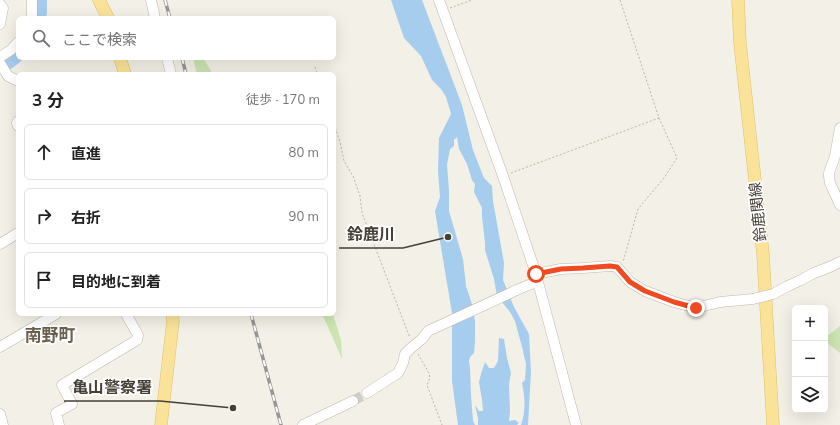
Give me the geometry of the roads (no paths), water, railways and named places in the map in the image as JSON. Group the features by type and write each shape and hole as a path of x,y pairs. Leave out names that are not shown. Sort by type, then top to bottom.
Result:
{"main road":[{"path":"99,0 107,16"},
{"name":"鈴鹿関線","path":"738,0 740,44 763,254 773,425"},
{"path":"121,60 124,72"},
{"path":"161,425 173,321 172,316"}],"street":[{"path":"31,16 32,0"},
{"path":"151,0 155,16"},
{"path":"438,0 503,176 535,280 576,425"},
{"path":"0,4 3,8 0,24"},
{"path":"0,57 11,50 16,44"},
{"path":"168,60 170,72"},
{"path":"0,63 8,76 16,80"},
{"path":"840,128 835,156 829,173 830,183 840,205"},
{"path":"0,244 16,234"},
{"path":"368,393 398,373 403,363 405,354 422,339 428,331 561,269 610,266 617,267 630,282 645,291 674,302 696,308 720,302 753,299 773,294 814,273 840,262"},
{"path":"0,347 53,316"},
{"path":"59,425 56,413 72,404 62,386 137,340 138,335 127,316"},
{"path":"303,425 353,401"},
{"path":"0,414 3,425"}],"water":[{"path":"391,0 422,0 462,105 473,150 484,178 492,186 493,201 504,263 503,280 514,307 529,334 531,372 528,425 521,425 524,414 524,394 522,383 525,380 526,364 522,347 515,321 510,312 497,296 494,279 485,250 482,208 474,192 475,184 459,149 457,137 454,140 454,146 450,149 447,165 449,211 463,259 466,286 472,304 475,321 474,353 470,357 469,361 473,421 475,425 458,425 452,381 452,313 435,211 440,197 438,171 439,138 451,114 446,97 441,89 432,80 421,56 404,38"},
{"path":"499,338 504,339 511,373 509,385 509,421 515,420 519,423 517,425 478,425 475,405 479,411 483,411 479,382 485,362 489,368 494,368 498,361"}],"waterway":[{"path":"40,16 41,0"},
{"path":"0,68 16,58"}],"tunnel":[{"path":"353,401 367,393"}],"railway":[{"path":"165,0 169,16"},
{"path":"182,60 186,72"},
{"path":"252,316 281,425"}],"place":[{"name":"鈴鹿川","path":"448,237"},
{"name":"亀山警察署","path":"233,408"}],"district":[{"name":"南野町","path":"50,335"}]}
